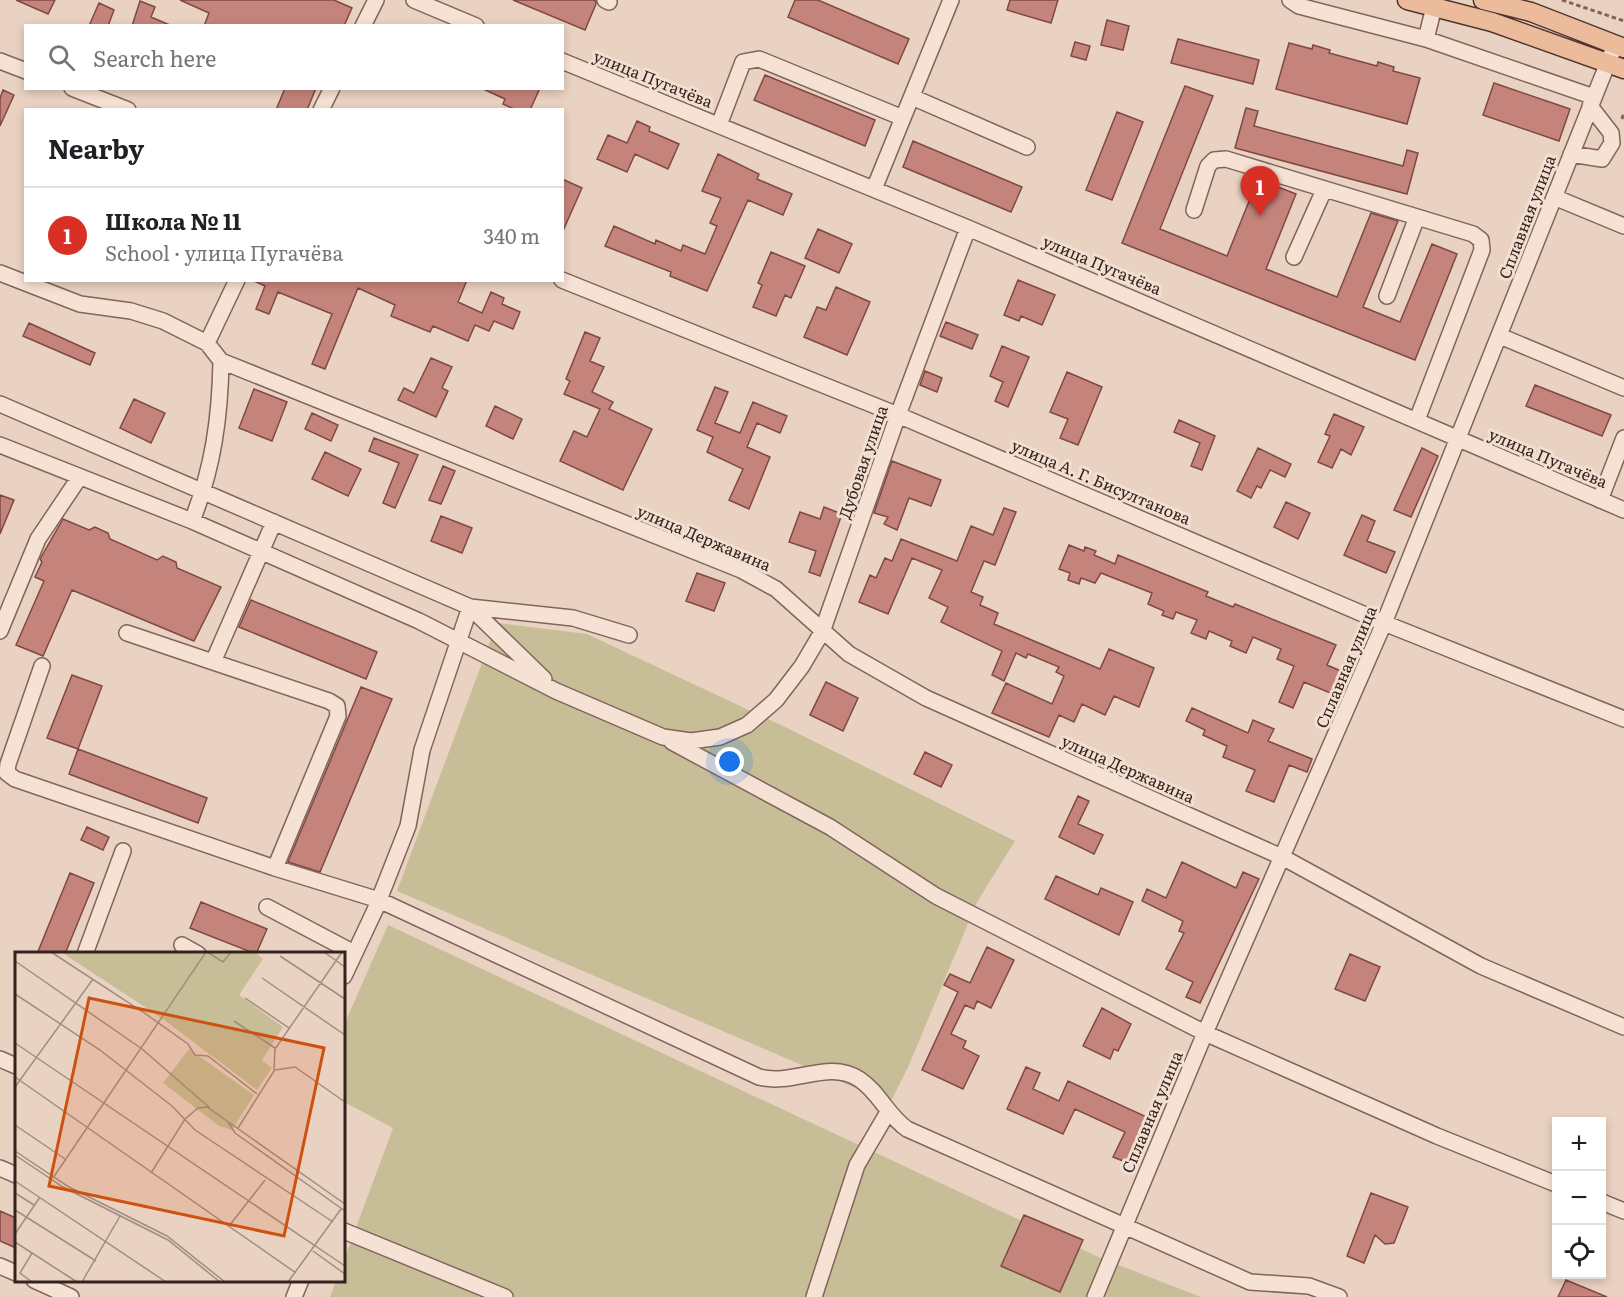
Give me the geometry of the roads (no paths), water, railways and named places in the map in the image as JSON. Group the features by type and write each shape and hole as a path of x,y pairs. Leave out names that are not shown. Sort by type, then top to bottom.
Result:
{"main road":[{"path":"1407,0 1492,22 1616,66"},
{"path":"1483,0 1531,12 1619,47"}],"street":[{"path":"364,24 376,0"},
{"path":"414,0 448,6 473,24"},
{"path":"874,189 951,0"},
{"path":"1290,0 1299,6 1426,39 1592,102 1611,133 1612,142 1602,159 1571,154"},
{"path":"1426,39 1434,7"},
{"name":"Сплавная улица","path":"1095,1297 1205,1033 1284,858 1384,623 1460,438 1592,102 1616,66 1619,47"},
{"path":"719,125 743,62 751,58 759,59 903,118"},
{"path":"0,61 24,70"},
{"name":"улица Пугачёва","path":"564,62 968,228 1624,510"},
{"path":"77,90 123,108"},
{"path":"322,108 331,90"},
{"path":"912,97 1027,147"},
{"path":"1194,210 1208,166 1214,160 1226,159 1473,234 1481,240 1482,250 1417,420"},
{"path":"1294,257 1324,190"},
{"path":"1554,197 1624,226"},
{"path":"1387,296 1417,217"},
{"name":"Дубовая улица","path":"663,737 691,741 720,737 747,725 776,700 802,666 822,632 898,415 968,228"},
{"path":"0,273 80,303 131,311 163,321 207,343 220,362 218,434 204,492 192,521"},
{"name":"улица А. Г. Бисултанова","path":"564,281 898,415 1384,623 1624,719"},
{"path":"207,343 236,282"},
{"path":"1500,336 1624,388"},
{"name":"улица Державина","path":"220,362 741,570 776,589 809,615 822,632 849,654 926,698 1284,858 1481,966 1624,1027"},
{"path":"0,404 470,607 573,618 629,635"},
{"path":"1600,500 1624,438"},
{"path":"0,445 192,521 261,551 457,640 556,691 663,737 830,827 936,896 1205,1033 1437,1136 1552,1182"},
{"path":"0,631 38,539 79,478"},
{"path":"213,662 274,522"},
{"path":"345,974 379,900 408,826 422,750 457,640 470,607"},
{"path":"470,607 556,691"},
{"path":"127,633 336,705 338,716 275,868"},
{"path":"42,666 8,764 7,773 15,779 275,868 379,900 759,1077 774,1081 834,1070 843,1071 868,1085 888,1112 907,1129 1250,1282 1309,1286 1339,1297"},
{"path":"86,952 123,851"},
{"path":"267,907 354,953"},
{"path":"182,945 194,952"},
{"path":"0,1059 15,1066"},
{"path":"814,1297 857,1165 888,1112"},
{"path":"0,1168 15,1175"},
{"path":"1606,1204 1624,1211"},
{"path":"345,1230 505,1297"},
{"path":"0,1266 15,1273"},
{"path":"36,1282 71,1297"},
{"path":"294,1297 301,1282"}],"place":[{"name":"Школа № 11","path":"1260,216"}]}
